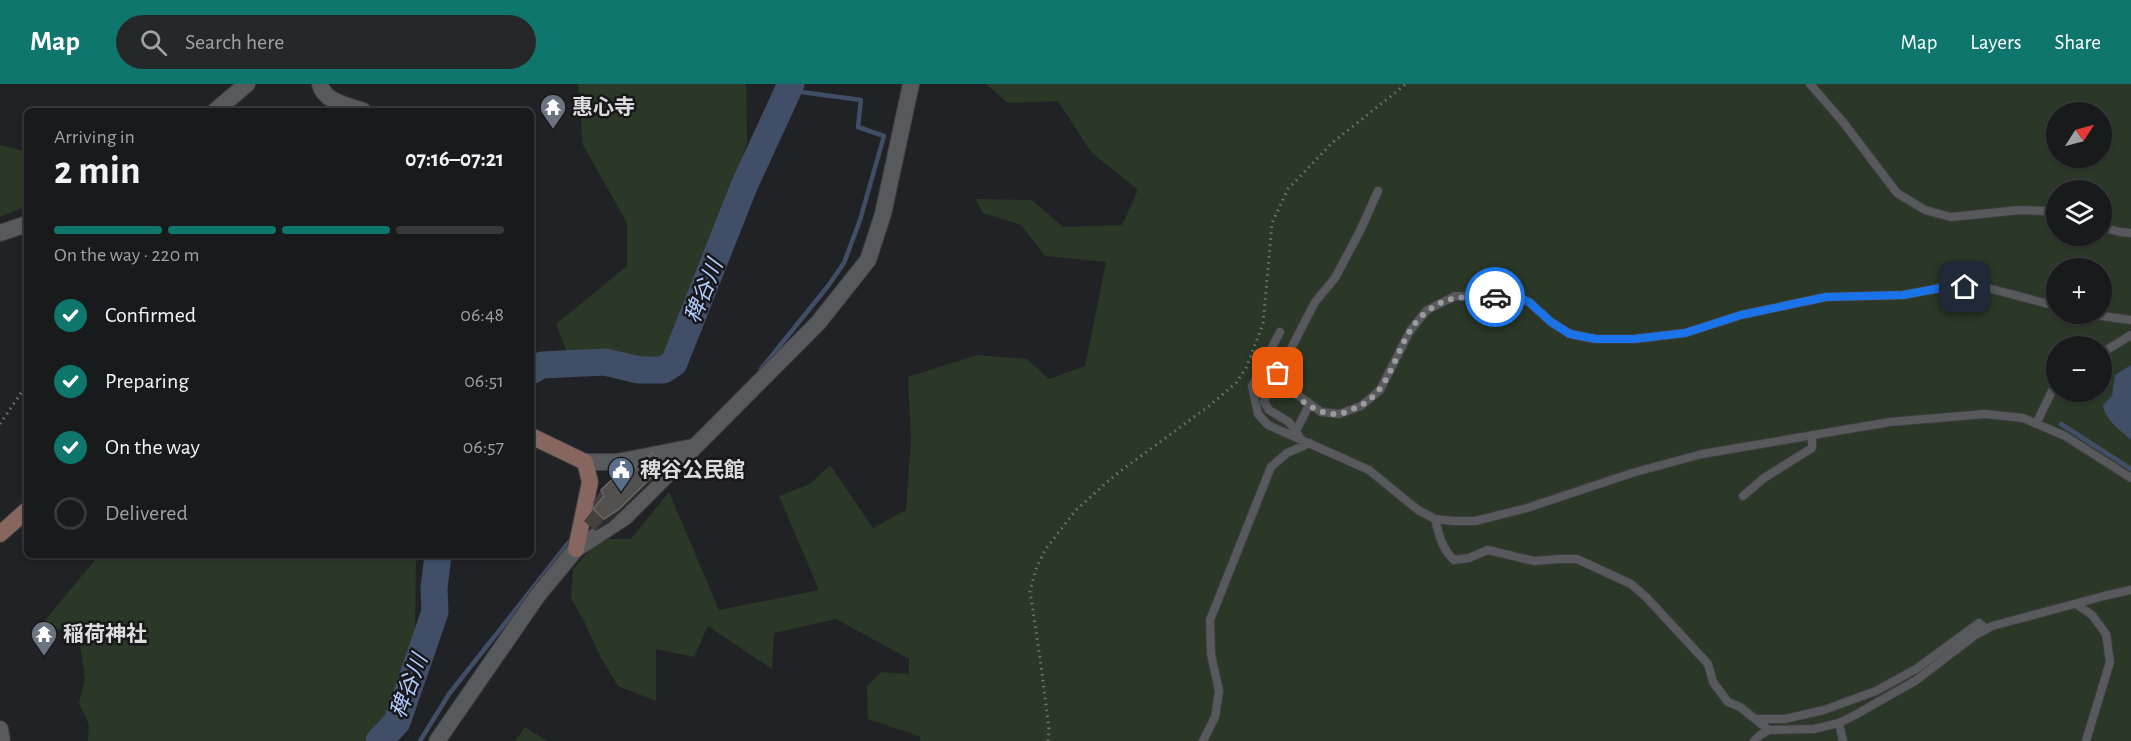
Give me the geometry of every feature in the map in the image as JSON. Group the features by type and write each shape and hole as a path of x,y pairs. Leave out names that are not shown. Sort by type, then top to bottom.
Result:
{"main road":[{"path":"534,437 585,462 590,482 576,549"},
{"path":"0,534 24,513"}],"street":[{"path":"219,108 247,84"},
{"path":"320,84 322,91 334,101 354,108"},
{"path":"437,741 538,594 576,549 625,518 818,323 868,260 883,214 911,84"},
{"path":"0,233 24,225"},
{"path":"585,462 617,462 693,447"},
{"path":"0,729 2,741"}],"lane":[{"path":"1810,84 1843,122 1897,194 1925,210 1951,217 2020,210 2046,211"},
{"path":"1306,441 1289,422 1269,410 1264,401 1316,302 1335,278 1378,191"},
{"path":"2112,230 2131,233"},
{"path":"1275,378 1321,412 1339,414 1360,406 1380,390 1410,331 1427,310 1455,296 1499,297 1511,294 1529,302 1551,322 1570,334 1596,339 1634,339 1685,333 1741,315 1826,297 1903,295 1946,287 1984,287 2046,303"},
{"path":"2112,317 2131,320"},
{"path":"1280,332 1252,386 1258,414 1268,425 1370,470 1418,510 1435,519 1475,521 1527,508 1632,473 1702,454 1890,422 1984,414 2023,418 2065,436 2131,478"},
{"path":"2112,347 2131,336"},
{"path":"2036,424 2047,402"},
{"path":"1296,431 1309,405"},
{"path":"1743,496 1764,478 1812,448 1812,435"},
{"path":"1203,741 1215,717 1219,691 1211,654 1210,620 1271,467 1306,441"},
{"path":"1435,519 1443,545 1454,560 1469,558 1488,550 1534,561 1577,559 1631,584 1708,664 1713,682 1728,702 1740,707 1769,730"},
{"path":"1754,741 1769,730 1814,729 1839,723 1915,681 1992,626 2131,590"},
{"path":"2076,604 2092,615 2106,634 2110,662 2086,741"},
{"path":"1756,719 1785,719 1824,710 1876,691 1916,669 1979,624 1986,629"},
{"path":"1839,723 1843,741"}],"path":[{"path":"1048,741 1049,729 1030,591 1036,569 1045,550 1075,511 1107,483 1236,383 1246,368 1263,324 1272,224 1287,189 1332,143 1406,84"},
{"path":"0,424 24,391"}],"green space":[{"path":"578,84 746,84 747,142 678,353 632,365 567,352 556,324 627,266 627,223 583,145"},
{"path":"986,84 2131,84 2131,741 921,741 919,736 868,719 867,686 882,672 909,674 909,659 836,619 774,633 772,669 708,626 694,657 656,649 656,701 618,686 571,598 573,569 600,539 631,539 669,492 719,610 819,590 779,496 810,484 830,465 873,528 906,510 911,439 908,377 977,355 1027,359 1049,379 1085,366 1106,262 1045,256 1021,225 983,213 975,199 1032,200 1063,227 1122,225 1138,190 1091,152 1058,101 1008,103"},
{"path":"0,145 24,151 24,207 0,217"},
{"path":"97,558 416,558 415,645 399,697 388,720 364,741 88,741 89,725 79,703 85,679 79,636 42,624"},
{"path":"525,727 547,741 515,741"}],"water":[{"path":"2131,365 2131,440 2110,420 2104,410 2103,405 2106,402 2112,402 2115,375"}],"building":[{"name":"稗谷公民館","path":"652,453 664,465 618,510 604,519 593,509 604,496 601,490 623,469 626,471 632,464 638,469"}],"waterway":[{"name":"稗谷川","path":"534,369 542,365 605,362 639,370 663,370 674,363 744,186 791,84"},
{"path":"761,369 844,263 860,220 884,136 858,127 861,100 801,92 790,88"},
{"path":"2061,424 2131,469"},
{"path":"420,741 449,694 573,537"},
{"name":"稗谷川","path":"379,741 397,722 435,612 434,588 438,558"}],"way so far":[{"path":"1278,373 1275,378 1309,405 1321,412 1339,414 1360,406 1380,390 1410,331 1427,310 1455,296 1495,297"}],"place":[{"name":"惠心寺","path":"553,130"},
{"name":"稗谷公民館","path":"621,493"},
{"name":"稲荷神社","path":"44,657"}],"route":[{"path":"1495,297 1511,294 1529,302 1551,322 1570,334 1596,339 1634,339 1685,333 1741,315 1826,297 1903,295 1946,287 1965,287"}]}
